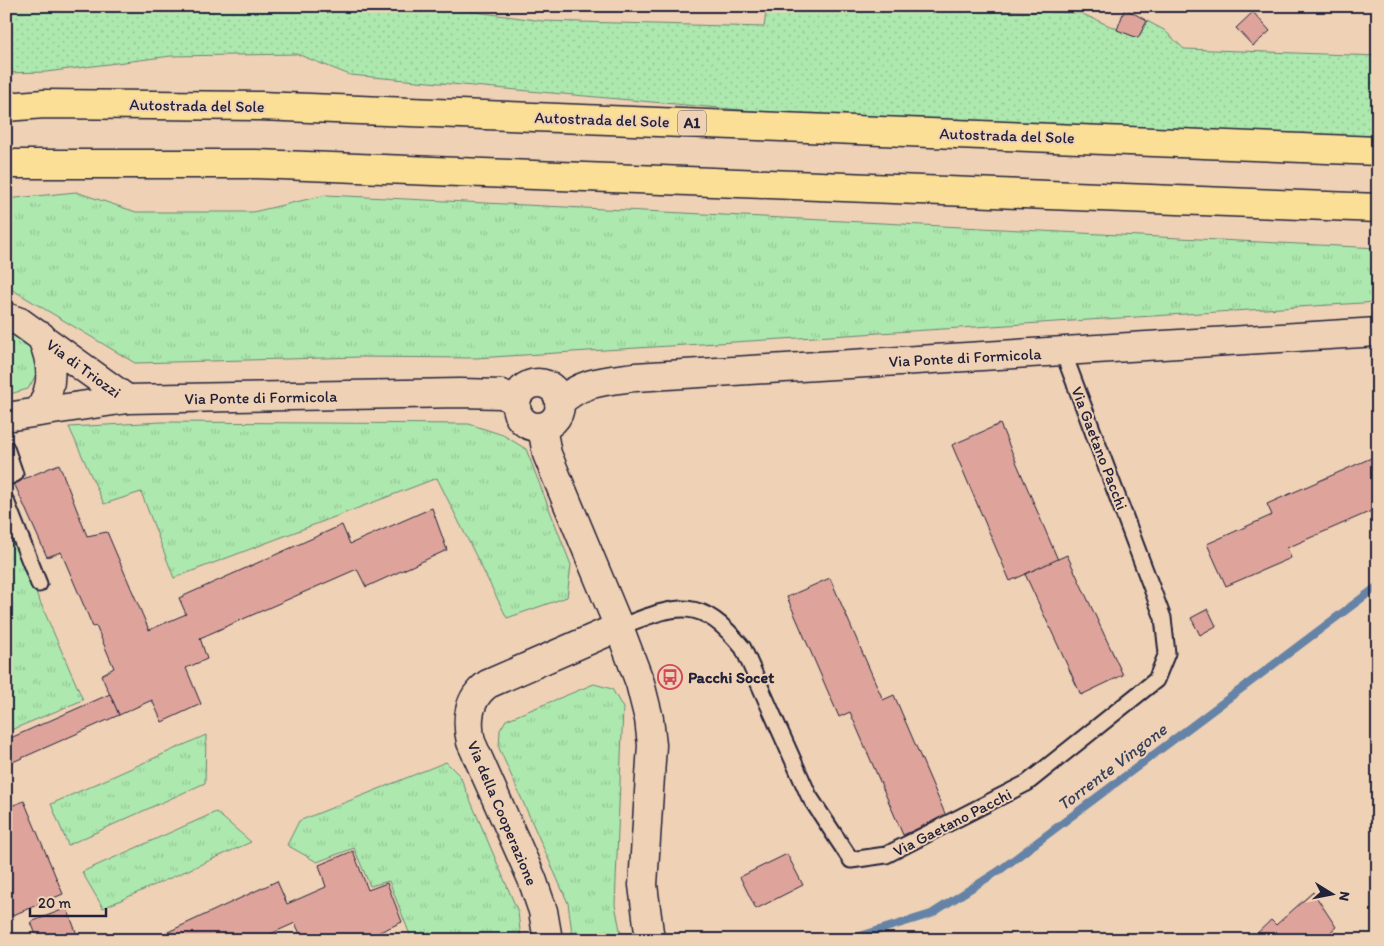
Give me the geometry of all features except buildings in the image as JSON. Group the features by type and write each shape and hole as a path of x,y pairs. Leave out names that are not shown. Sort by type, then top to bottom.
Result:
{"highway":[{"name":"Autostrada del Sole","path":"6,107 54,104 260,106 1378,151"},
{"path":"6,164 256,164 1378,208"}],"street":[{"name":"Via di Triozzi","path":"6,317 20,322 41,336 127,399"},
{"name":"Via Ponte di Formicola","path":"542,427 550,424 557,416 559,403 572,390 599,381 635,377 1378,332"},
{"name":"Via di Triozzi","path":"40,411 48,396 52,382 50,362 41,336"},
{"path":"559,403 553,389 541,383 525,387 516,401 516,408 520,419 532,427 542,427 547,454 619,627 640,683 652,745 643,885 650,940"},
{"name":"Via Ponte di Formicola","path":"6,417 127,399 460,393 502,394 516,401"},
{"name":"Via della Cooperazione","path":"548,940 543,912 532,879 471,742 467,720 476,697 488,684 619,627"}],"lane":[{"name":"Via Gaetano Pacchi","path":"619,627 667,609 685,608 712,617 727,628 743,648 809,796 851,860 886,855 1026,783 1156,680 1167,653 1163,618 1063,352"},
{"path":"6,448 15,474 6,478"},
{"path":"6,501 39,584"}],"green space":[{"path":"6,6 431,6 543,21 764,27 767,6 901,7 1080,13 1138,38 1147,21 1164,30 1184,49 1378,56 1378,151 1033,136 350,75 297,54 171,56 46,72 6,73"},
{"path":"76,192 136,212 253,212 326,195 1378,248 1378,302 476,358 360,357 135,363 6,286 6,199"},
{"path":"6,330 32,347 38,360 38,368 28,389 6,395"},
{"path":"162,422 469,424 503,435 526,449 571,565 567,597 507,618 437,478 174,578 141,492 104,504 69,427"},
{"path":"6,524 83,700 6,732"},
{"path":"594,684 612,689 623,708 615,905 622,940 573,940 568,903 499,748 500,730 506,720"},
{"path":"206,735 205,783 68,845 51,804"},
{"path":"446,762 460,776 518,912 521,940 412,940 389,881 370,886 354,848 317,862 287,845 299,821"},
{"path":"216,812 251,842 103,908 82,872"}],"waterway":[{"name":"Torrente Vingone","path":"847,940 931,914 1000,870 1378,586"}],"place":[{"name":"Pacchi Socet","path":"670,677"}]}
